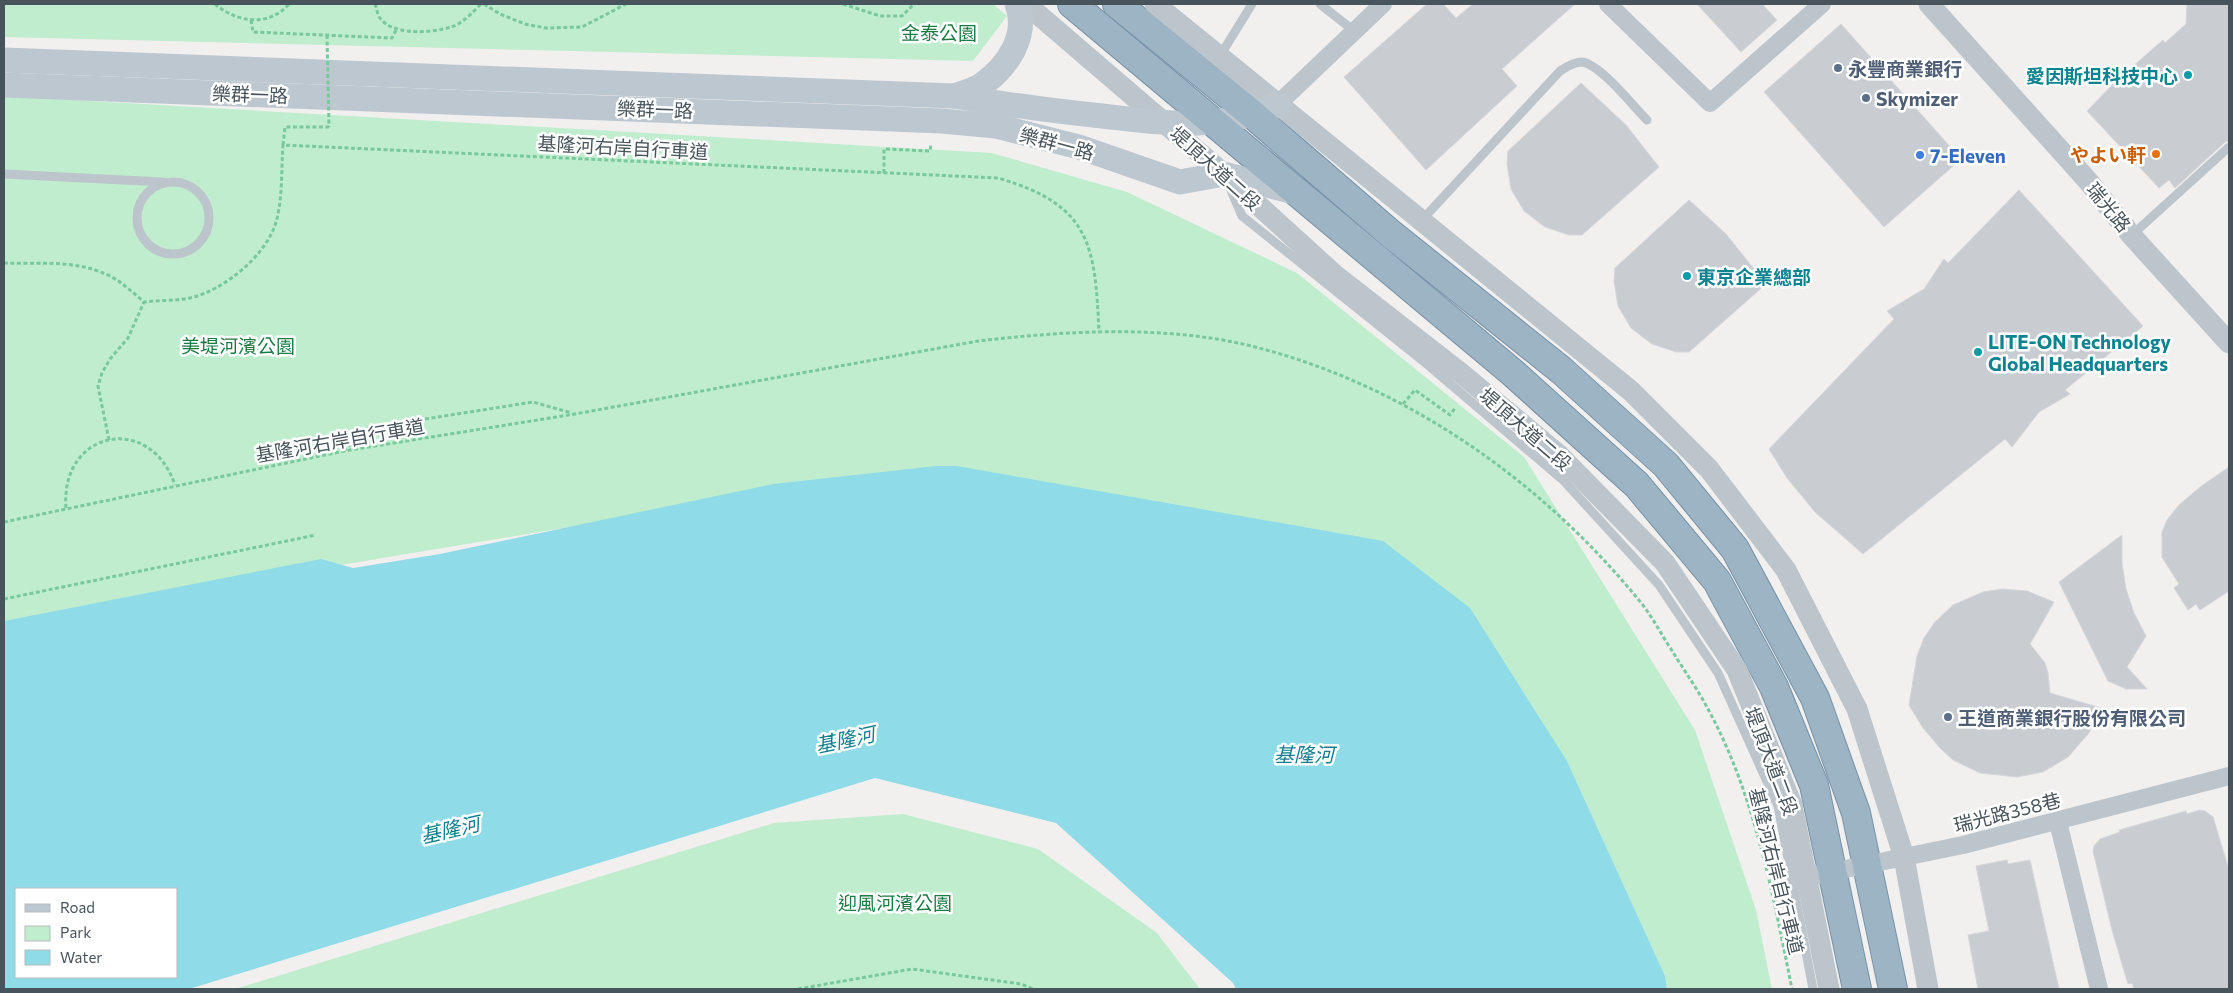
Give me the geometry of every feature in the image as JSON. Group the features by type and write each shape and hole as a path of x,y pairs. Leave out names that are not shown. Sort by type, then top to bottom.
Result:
{"highway":[{"name":"堤頂大道二段","path":"1072,4 1294,192 1513,373 1637,485 1717,581 1774,686 1814,785 1811,876 1857,989"},
{"path":"1117,4 1253,115 1391,234 1561,370 1666,465 1735,549 1815,698 1856,813 1893,989"}],"main road":[{"path":"954,96 982,86 1004,66 1015,50 1021,30 1022,15 1017,4"},
{"name":"樂群一路","path":"4,60 954,96 1042,110 1166,123 1212,123 1253,115 1278,104"},
{"name":"樂群一路","path":"4,85 942,121 996,126 1079,147 1180,182 1224,174 1294,192"}],"street":[{"name":"堤頂大道二段","path":"1026,4 1166,123 1335,275 1462,374 1559,455 1665,563 1737,670 1792,805 1811,876 1829,989"},
{"path":"1278,104 1382,4"},
{"path":"1608,4 1710,104 1822,4"},
{"name":"瑞光路","path":"1929,4 2088,181 2132,236 2229,343"},
{"path":"1158,5 1631,391 1709,469 1786,570 1857,709 1904,857 1928,989"},
{"name":"瑞光路358巷","path":"1811,876 2058,822 2229,776"},
{"path":"2058,822 2099,989"}],"lane":[{"path":"1220,56 1252,4"},
{"path":"1320,4 1354,31"},
{"path":"1422,220 1560,71 1569,66 1581,62 1593,66 1647,120"},
{"path":"2132,236 2229,147"},
{"path":"4,174 174,182 194,189 207,207 208,219 201,239 193,247 172,253 161,251 143,238 138,228 137,217 141,201 152,188 162,183 174,182"},
{"path":"1811,876 1813,989"}],"path":[{"path":"214,4 225,13 241,20 262,20 289,4"},
{"path":"375,4 380,18 396,30 415,32 452,27 468,17 483,4 500,14 525,24 546,28 582,28 626,4"},
{"path":"843,4 880,16 902,16 914,4"},
{"path":"252,20 253,32 392,38 396,30"},
{"path":"4,263 84,267 104,273 122,283 144,302 191,298 208,291 231,277 258,256 276,223 285,127 329,127 327,35"},
{"name":"基隆河右岸自行車道","path":"283,145 998,178 1029,187 1056,203 1077,224 1090,248 1096,277 1099,332"},
{"path":"884,173 884,149 930,151 931,146"},
{"path":"108,440 98,386 102,373 110,359 128,338 144,302"},
{"name":"基隆河右岸自行車道","path":"4,522 344,451 575,414 978,342 1031,335 1099,332 1178,335 1246,345 1336,373 1403,404 1486,456 1564,518 1644,606 1709,710 1740,781 1764,858 1792,989"},
{"path":"1403,404 1415,390 1450,415 1453,411"},
{"path":"344,451 368,428 533,402 575,414"},
{"path":"66,508 65,490 69,473 78,458 92,446 108,440 126,439 144,444 158,454 169,468 175,486"},
{"path":"4,599 316,535"},
{"path":"1764,858 1770,863"},
{"path":"798,989 912,969 1021,984 1033,989"}],"green space":[{"name":"金泰公園","path":"4,4 993,4 1007,16 973,61 4,37"},
{"name":"美堤河濱公園","path":"4,96 992,153 1127,192 1297,273 1524,457 1695,730 1756,910 1772,989 1667,989 1665,976 1567,761 936,466 4,621"},
{"name":"迎風河濱公園","path":"903,814 1038,849 1157,933 1200,989 235,989 774,823"}],"water":[{"name":"基隆河","path":"936,466 957,466 1383,541 1470,608 1567,761 1665,976 1667,989 1236,989 1233,983 1056,823 875,778 189,989 4,989 4,621 321,559 353,568 440,554 773,484"}],"building":[{"path":"1427,4 1443,4 1456,18 1473,4 1575,4 1502,69 1517,86 1426,170 1344,77"},
{"path":"1697,4 1762,4 1777,20 1741,52"},
{"name":"愛因斯坦科技中心","path":"2187,4 2229,4 2229,141 2225,142 2175,188 2169,180 2159,188 2087,111 2116,81 2163,40 2165,43 2186,24"},
{"path":"1841,24 1961,159 1884,227 1764,92"},
{"path":"1581,83 1626,125 1659,167 1582,235 1569,235 1545,227 1524,211 1511,189 1507,164 1508,151"},
{"path":"2019,190 2143,326 2065,390 2070,394 2039,412 2012,447 2005,439 1863,554 1815,512 1787,478 1769,449 1894,319 1887,311 1924,289 1944,259 1948,263"},
{"name":"東京企業總部","path":"1689,200 1726,234 1766,284 1689,352 1676,352 1652,344 1631,328 1618,306 1614,281 1615,268"},
{"path":"2229,467 2229,591 2200,610 2196,604 2188,610 2174,588 2179,584 2162,557 2162,532 2167,520 2179,505 2200,487"},
{"path":"2122,535 2122,563 2126,589 2134,613 2146,636 2127,667 2147,689 2126,689 2108,681 2059,582"},
{"path":"2002,589 2027,591 2054,602 2030,644 2045,663 2050,693 2101,708 2089,733 2068,757 2043,772 2017,777 1980,773 1953,760 1923,728 1909,705 1917,656 1924,638 1935,622 1953,605 1983,592"},
{"path":"2200,810 2213,817 2229,870 2229,989 2134,989 2132,983 2128,984 2112,930 2093,851 2094,846 2100,839 2120,832 2119,830 2186,811 2187,814"},
{"path":"2007,860 2008,864 2030,860 2059,989 1978,989 1968,935 1989,931 1976,866"}],"place":[{"name":"永豐商業銀行","path":"1838,68"},
{"name":"愛因斯坦科技中心","path":"2188,75"},
{"name":"Skymizer","path":"1866,98"},
{"name":"やよい軒","path":"2156,154"},
{"name":"7-Eleven","path":"1920,155"},
{"name":"東京企業總部","path":"1687,276"},
{"name":"LITE-ON Technology Global Headquarters","path":"1978,352"},
{"name":"王道商業銀行股份有限公司","path":"1948,717"}]}
